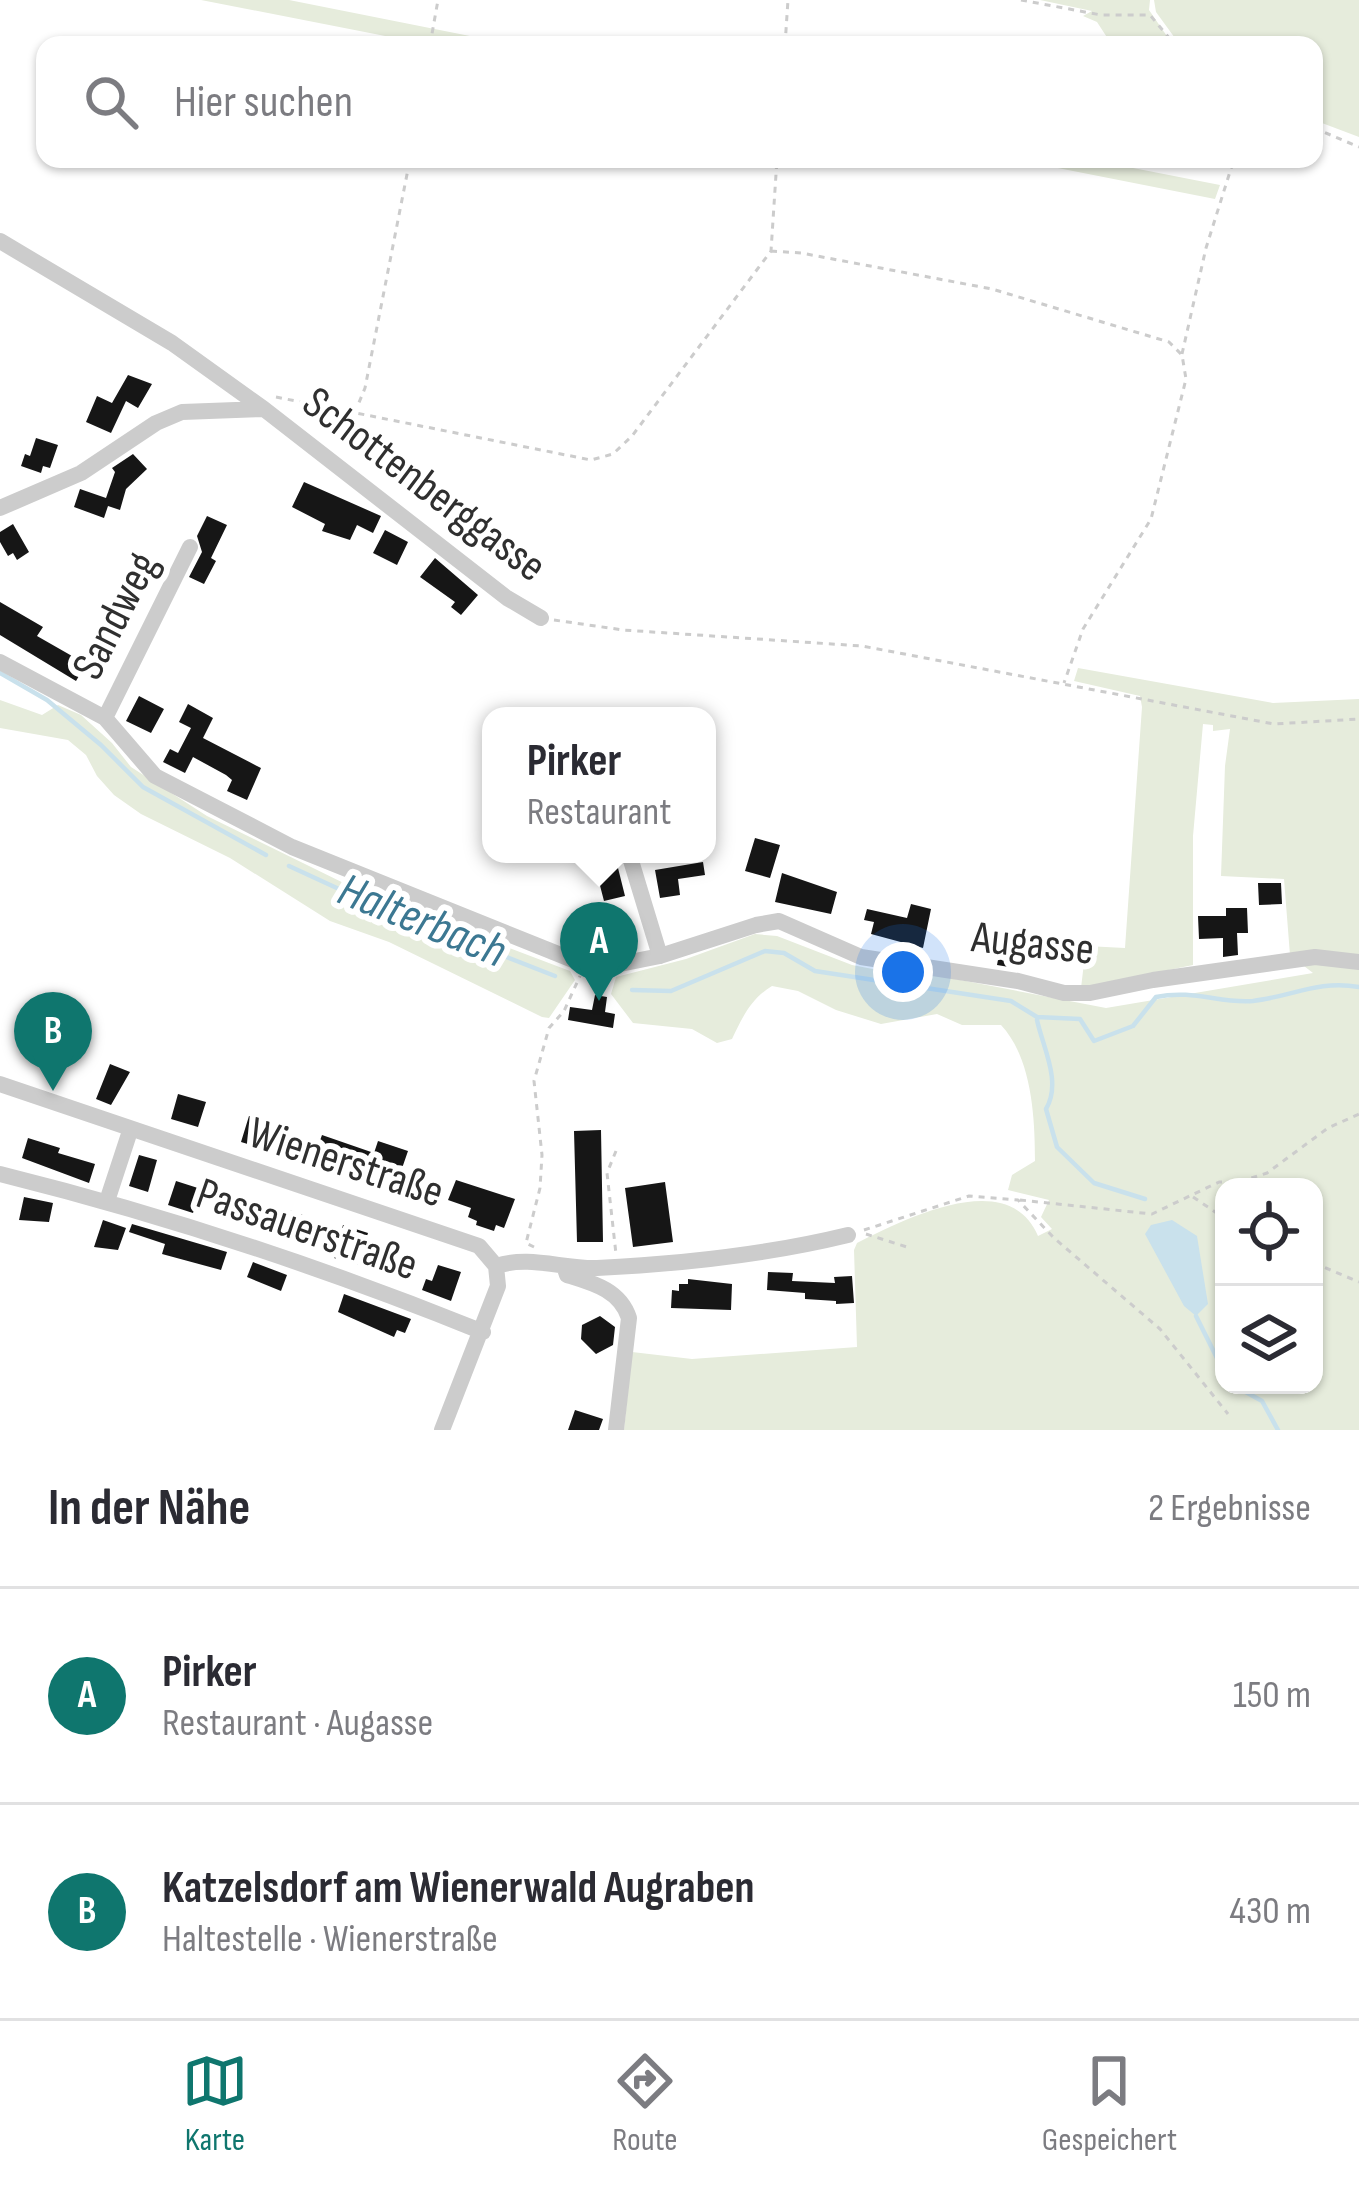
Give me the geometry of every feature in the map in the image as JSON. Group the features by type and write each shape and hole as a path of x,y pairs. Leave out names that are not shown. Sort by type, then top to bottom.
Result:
{"street":[{"path":"0,241 172,343 264,409"},
{"name":"Schottenberggasse","path":"0,508 81,473 156,423 182,412 264,409 507,598 541,618"},
{"name":"Sandweg","path":"105,718 190,547"},
{"name":"Augasse","path":"0,662 105,718 154,776 292,848 583,964 605,967 660,956 778,921 861,957 1018,981 1064,993 1090,993 1315,957 1359,962"},
{"path":"632,863 660,956"},
{"name":"Wienerstraße","path":"0,1084 466,1239 486,1252 496,1266"},
{"path":"107,1201 130,1131"},
{"name":"Passauerstraße","path":"0,1174 107,1201 339,1274 483,1331"},
{"path":"442,1430 498,1286 496,1266 520,1259 565,1268 614,1267 776,1251 848,1235"},
{"path":"565,1268 567,1275 613,1293 626,1308 629,1318 616,1430"}],"path":[{"path":"432,36 438,0"},
{"path":"786,36 788,0"},
{"path":"1022,0 1101,15 1150,15 1168,36"},
{"path":"1323,132 1359,147"},
{"path":"351,411 365,388 408,168"},
{"path":"264,409 281,397 592,460 602,458 632,436 771,251 776,168"},
{"path":"1064,683 1083,629 1150,519 1186,379 1182,355 1196,286 1231,168"},
{"path":"771,251 1048,303 1169,342 1182,355"},
{"path":"541,618 623,630 862,646 1274,724 1359,719"},
{"path":"533,1261 534,1247 526,1243 540,1188 542,1155 534,1081 549,1028 577,988"},
{"path":"910,1248 858,1232 950,1200 992,1196 1152,1214 1219,1182 1239,1182 1267,1173 1328,1128 1359,1114"},
{"path":"614,1267 608,1173 616,1150"},
{"path":"1191,1196 1215,1212"},
{"path":"1018,1200 1054,1238 1160,1329 1228,1414"},
{"path":"1323,1267 1359,1282"}],"green space":[{"path":"201,0 289,0 470,36 385,36"},
{"path":"1040,0 1150,0 1149,10 1167,36 1106,36 1097,22 1083,16 1092,11"},
{"path":"1154,0 1359,0 1359,137 1323,123 1323,36 1173,36 1156,12"},
{"path":"1058,168 1133,168 1220,185 1215,199"},
{"path":"1078,668 1273,703 1359,699 1359,1430 624,1430 632,1352 692,1359 857,1347 854,1250 857,1243 877,1233 928,1212 981,1201 1004,1204 1024,1215 1038,1236 1052,1229 1041,1217 1049,1200 1008,1190 1012,1175 1035,1161 1035,1144 1025,1071 1001,1025 962,1025 937,1014 881,1024 836,1010 798,991 772,986 753,1002 732,1039 717,1043 692,1029 633,1023 611,994 616,977 755,934 777,936 852,965 929,974 1106,1008 1313,973 1290,955 1284,879 1221,876 1230,729 1213,731 1213,725 1203,724 1193,836 1193,965 1081,988 1086,946 1125,948 1140,696 1074,681"},
{"path":"0,700 42,715 58,705 81,715 131,767 207,816 364,893 570,971 575,980 549,1018 542,1017 389,942 330,921 230,858 141,814 114,795 86,755 68,740 0,728"}],"water":[{"path":"1172,1220 1197,1236 1208,1304 1196,1316 1184,1306 1145,1234 1151,1225"}],"building":[{"path":"128,375 152,384 138,408 126,401 111,433 86,422 97,396 112,403"},
{"path":"36,438 58,445 50,468 43,466 41,473 21,466"},
{"path":"133,454 147,469 126,489 120,510 108,506 104,518 74,507 80,489 106,498 115,472 112,468"},
{"path":"304,482 381,516 373,533 357,525 350,540 322,531 325,524 292,507"},
{"path":"207,516 227,525 204,584 189,577 202,552 197,536"},
{"path":"13,524 29,552 17,560 13,553 8,556 0,542 0,532"},
{"path":"385,530 408,542 397,565 373,553"},
{"path":"435,558 478,595 461,615 451,607 455,602 420,577"},
{"path":"0,602 43,627 37,636 86,664 76,681 0,635"},
{"path":"139,696 164,709 151,733 126,721"},
{"path":"188,704 213,718 203,738 261,768 247,800 227,791 232,780 226,775 193,757 185,773 163,762 170,749 178,753 191,728 179,722"},
{"path":"755,838 780,845 770,878 745,871"},
{"path":"703,863 705,875 678,879 680,895 660,898 655,870"},
{"path":"618,868 625,896 604,901 597,874"},
{"path":"782,873 837,892 831,914 775,902"},
{"path":"1258,883 1281,883 1282,904 1259,905"},
{"path":"911,904 931,909 923,948 871,934 874,922 864,920 867,909 907,918"},
{"path":"1226,908 1247,908 1248,933 1237,933 1238,955 1223,957 1223,938 1199,939 1198,916 1226,916"},
{"path":"587,926 611,927 610,947 586,947"},
{"path":"1001,944 1025,949 1021,969 997,965"},
{"path":"595,995 607,997 605,1012 615,1014 613,1028 568,1020 570,1007 592,1010"},
{"path":"110,1064 130,1072 111,1105 96,1099"},
{"path":"178,1094 206,1102 198,1127 171,1119"},
{"path":"249,1116 279,1125 271,1151 241,1142"},
{"path":"601,1130 603,1242 577,1242 574,1131"},
{"path":"322,1135 374,1153 378,1141 408,1151 399,1177 382,1171 378,1181 313,1160"},
{"path":"28,1138 95,1164 89,1183 22,1158"},
{"path":"139,1155 157,1160 148,1192 129,1186"},
{"path":"456,1180 515,1199 504,1228 496,1225 494,1231 476,1225 468,1217 471,1208 448,1200"},
{"path":"176,1181 201,1189 193,1213 168,1205"},
{"path":"665,1182 673,1242 633,1247 625,1188"},
{"path":"24,1197 53,1203 49,1222 19,1220"},
{"path":"236,1203 285,1219 289,1210 314,1219 305,1244 239,1225 240,1221 231,1218"},
{"path":"103,1220 126,1228 118,1250 94,1247"},
{"path":"132,1224 227,1252 221,1270 162,1254 165,1244 129,1232"},
{"path":"343,1225 368,1233 358,1265 334,1258"},
{"path":"253,1262 287,1275 281,1291 247,1277"},
{"path":"438,1265 461,1272 451,1301 422,1290"},
{"path":"768,1272 793,1273 792,1281 835,1283 834,1277 852,1276 854,1303 836,1304 805,1299 805,1293 767,1290"},
{"path":"688,1279 732,1284 731,1310 671,1308 672,1290 679,1291 679,1284 688,1284"},
{"path":"344,1294 411,1319 405,1333 397,1330 394,1337 338,1312"},
{"path":"600,1316 615,1327 613,1345 596,1354 581,1339 582,1325"},
{"path":"575,1410 603,1419 599,1430 568,1430"}],"waterway":[{"name":"Halterbach","path":"0,673 47,700 143,787 266,855"},
{"name":"Halterbach","path":"289,866 378,907 555,976"},
{"name":"Halterbach","path":"632,990 671,991 765,951 784,953 815,971 1011,1001 1037,1017 1080,1019 1094,1041 1133,1026 1156,997 1253,1001 1318,987 1359,987"},
{"path":"1037,1020 1052,1076 1046,1109 1057,1147 1094,1183 1145,1199"},
{"path":"1196,1316 1215,1354"},
{"path":"1249,1394 1262,1401 1278,1430"}],"place":[{"name":"Pirker","path":"599,1001"},
{"name":"Katzelsdorf am Wienerwald Augraben","path":"53,1091"}]}
